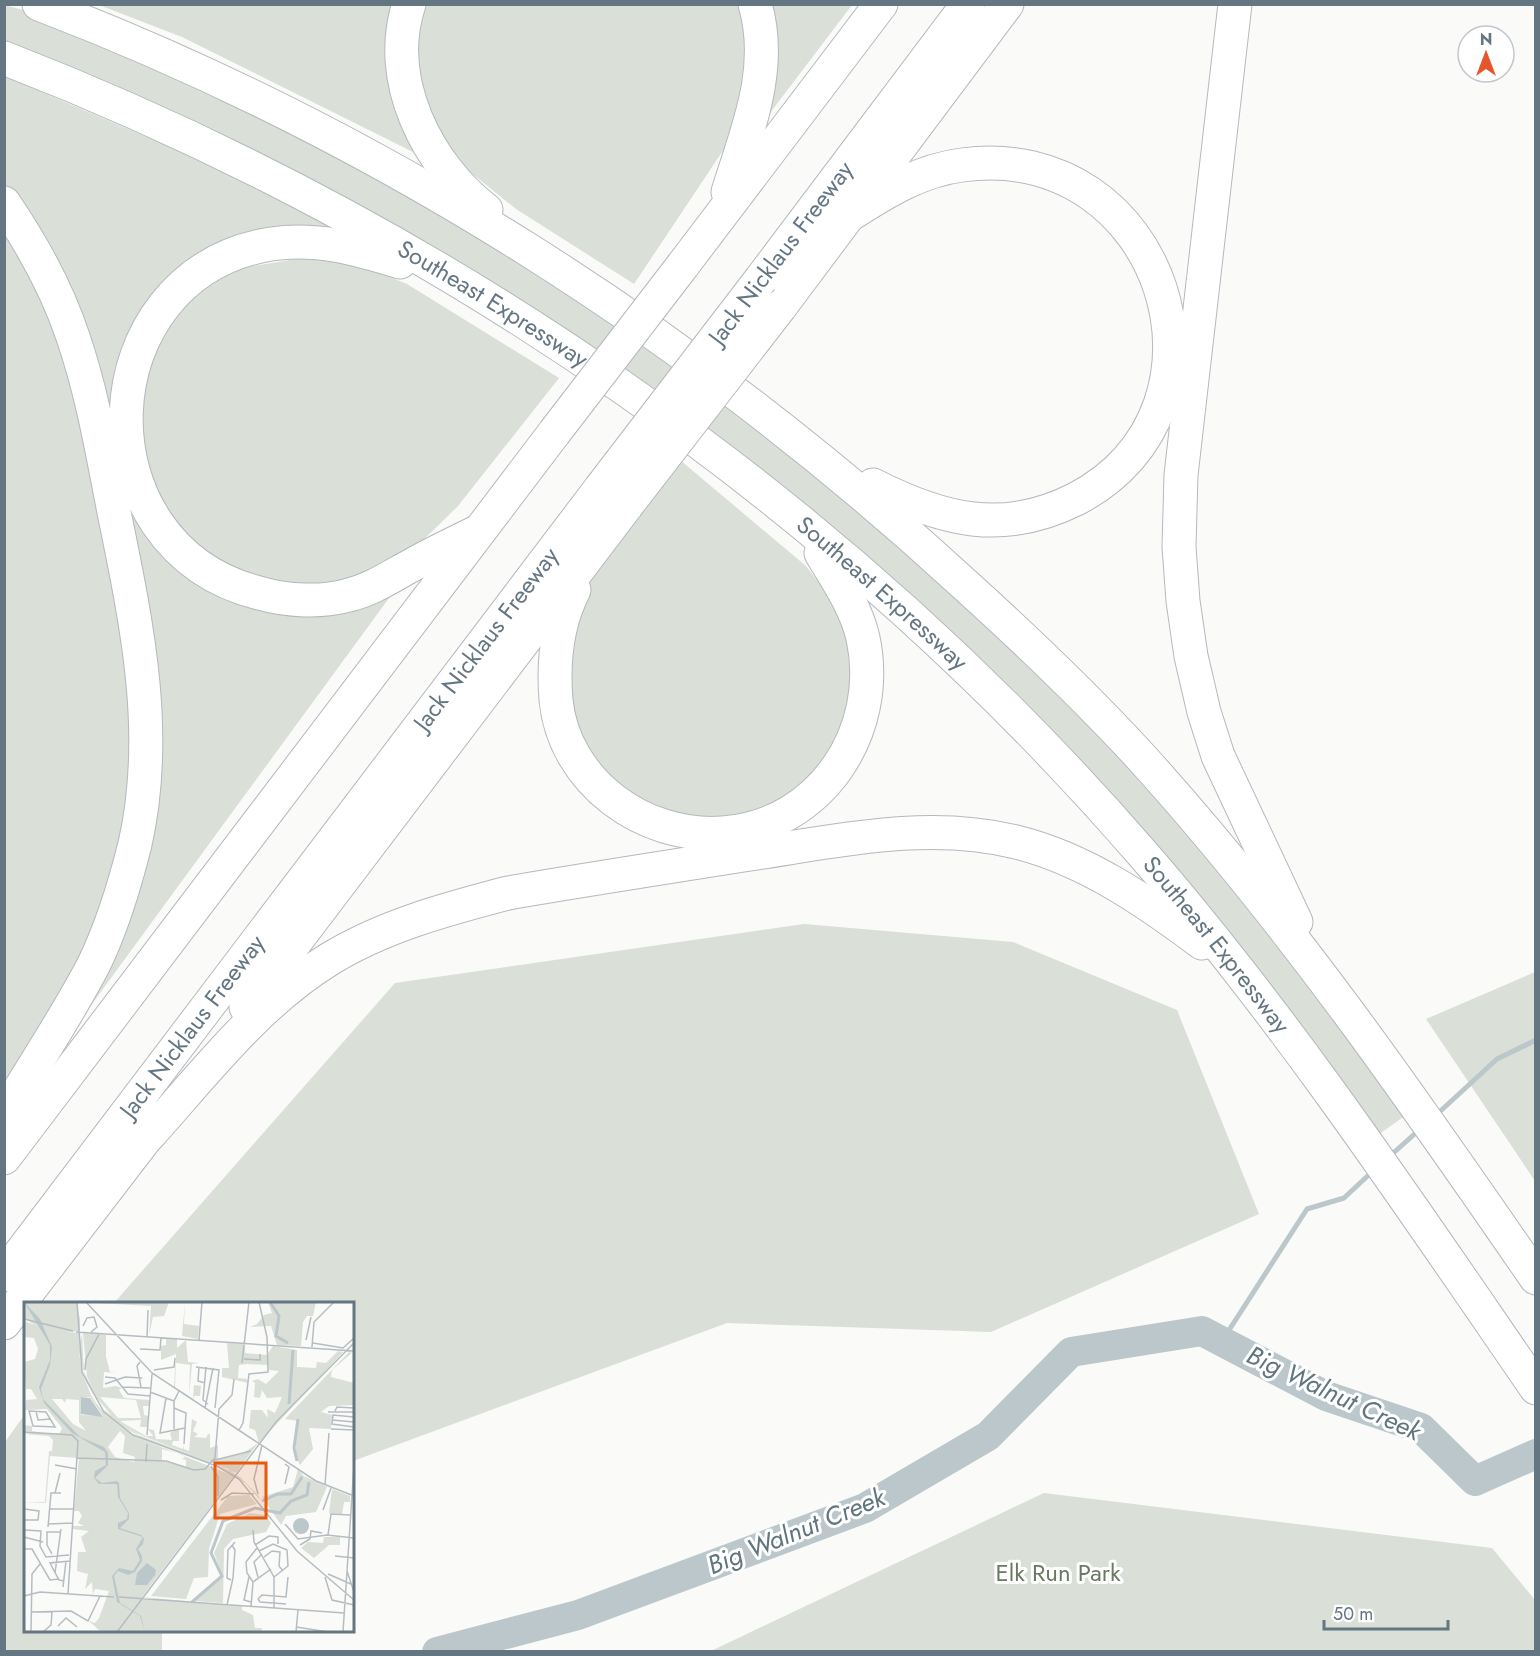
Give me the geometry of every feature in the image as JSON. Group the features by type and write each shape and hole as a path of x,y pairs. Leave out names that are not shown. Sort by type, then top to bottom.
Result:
{"highway":[{"path":"39,4 180,62 348,146 461,209 567,274 664,339 824,461 897,522 1029,643 1140,756 1317,967 1536,1278"},
{"path":"409,4 403,36 404,61 409,99 422,134 440,162 481,206 567,274"},
{"path":"721,216 761,78 760,21 755,4"},
{"path":"4,1158 881,4"},
{"name":"Jack Nicklaus Freeway","path":"4,1275 614,497 762,279 968,4"},
{"path":"805,526 844,590 858,621 867,664 867,699 845,758 816,793 787,812 755,827 723,833 687,831 657,824 610,799 591,780 565,738 557,713 555,659 560,628 570,597 600,538 614,497 780,307 1007,4"},
{"path":"1235,4 1181,475 1179,547 1183,601 1191,656 1204,712 1218,756 1317,967"},
{"name":"Southeast Expressway","path":"4,58 206,143 456,279 633,395 805,526 927,633 1053,756 1145,856 1230,958 1358,1131 1536,1388"},
{"path":"824,461 913,505 946,516 979,520 1025,518 1056,509 1087,493 1113,474 1131,453 1156,412 1169,363 1170,332 1165,303 1141,245 1121,219 1098,196 1076,184 1020,164 960,165 928,173 891,189 851,214"},
{"path":"4,203 39,259 73,336 93,412 134,611 146,702 142,800 135,844 119,900 93,966 4,1115"},
{"path":"456,279 334,243 272,244 241,251 186,282 149,330 130,376 125,435 127,453 139,490 160,526 190,559 240,589 276,598 310,600 348,596 381,583 479,531"},
{"path":"4,1323 149,1135 600,538"},
{"path":"149,1135 260,1014 328,960 370,937 461,905 508,893 847,839 921,832 982,835 1017,842 1061,857 1109,880 1160,913 1201,943 1257,995"}],"green space":[{"path":"4,5 31,12 274,121 507,250 795,452 1094,724 1287,948 1406,1115 1378,1135 1180,882 642,386 5,46"},
{"path":"99,5 401,5 421,156 182,37"},
{"path":"419,5 743,5 753,51 730,140 634,284 516,209 459,163 434,132 414,62"},
{"path":"764,5 852,5 754,134"},
{"path":"4,76 177,150 332,227 328,234 212,252 116,425 191,573 392,594 81,1019 149,804 106,434 5,189"},
{"path":"5,215 69,351 128,620 134,793 102,923 5,1086"},
{"path":"302,258 362,266 407,284 559,378 458,506 407,556 377,575 308,592 220,566 164,514 134,442 154,342 200,286 235,269"},
{"path":"680,460 806,566 830,597 848,632 855,669 851,720 805,789 757,815 680,819 624,796 580,746 564,659 586,587"},
{"path":"804,924 1013,942 1177,1010 1259,1214 991,1332 727,1323 354,1461 354,1302 115,1302 395,983"},
{"path":"1535,972 1535,1181 1426,1019"},
{"path":"24,1415 24,1632 162,1632 162,1651 5,1651 5,1442"},
{"name":"Elk Run Park","path":"1044,1493 1492,1548 1535,1600 1535,1651 711,1651"}],"waterway":[{"path":"1435,1116 1497,1059 1536,1040"},
{"path":"1390,1156 1419,1130"},
{"path":"1222,1341 1307,1209 1344,1198 1374,1170"},
{"name":"Big Walnut Creek","path":"437,1652 578,1615 865,1508 988,1436 1071,1352 1202,1331 1326,1396 1421,1428 1475,1481 1536,1454"}]}
